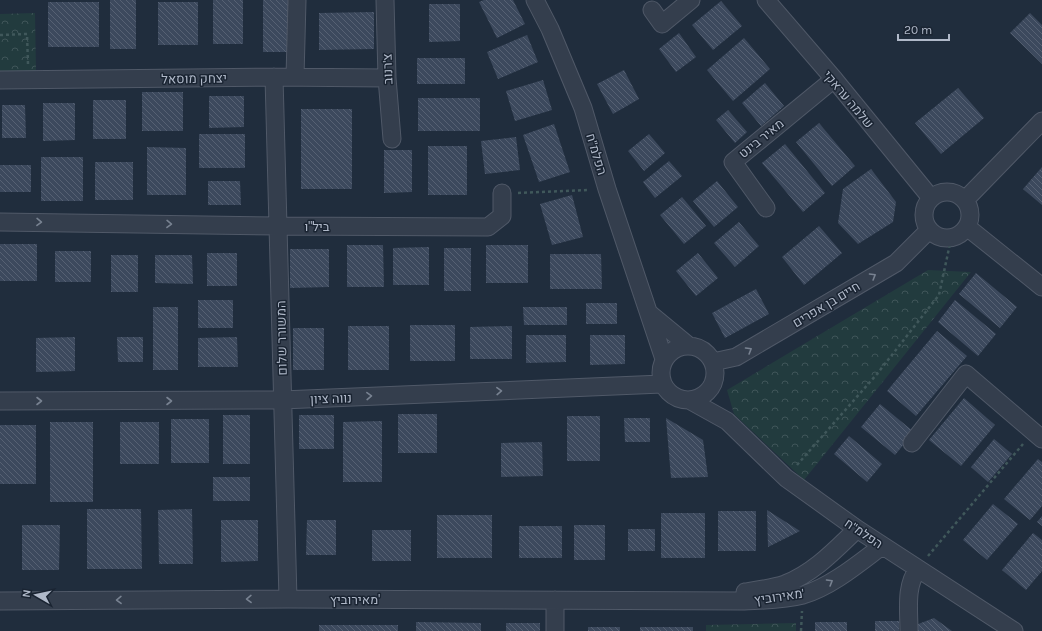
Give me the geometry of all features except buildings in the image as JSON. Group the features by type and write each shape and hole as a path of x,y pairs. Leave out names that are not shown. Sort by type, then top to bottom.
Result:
{"street":[{"path":"295,77 297,0"},
{"name":"צ'רנוב","path":"385,0 387,78 392,139"},
{"name":"הפלמ\"ח","path":"536,0 550,29 583,108 664,359 661,372 662,384 667,392 674,397 690,401 726,421 786,478 882,546 1014,631"},
{"path":"652,10 662,24 691,0"},
{"name":"שלמה עראקי","path":"766,0 834,79 932,198"},
{"name":"יצחק מוסאל","path":"0,80 274,77 387,78"},
{"name":"המשורר שלום","path":"274,77 288,599"},
{"name":"מאיר בינט","path":"766,208 733,162 834,79"},
{"path":"965,200 1042,122"},
{"path":"952,192 965,200 971,213 970,220 963,233 951,239 939,237 929,230 924,217 927,204 932,198 938,194 952,192"},
{"name":"ביל\"ו","path":"0,222 488,227 502,216 502,193"},
{"path":"967,227 1042,287"},
{"name":"חיים בן אפרים","path":"713,362 736,357 896,263 929,230"},
{"path":"649,313 689,346"},
{"path":"664,359 674,349 681,346 689,346 696,347 703,351 713,362"},
{"name":"הפלמ\"ח","path":"713,362 715,378 712,386 726,421"},
{"path":"912,443 966,374 1039,430"},
{"name":"נווה ציון","path":"0,401 282,400 662,384"},
{"path":"690,401 707,393 712,386"},
{"name":"מאירוביץ'","path":"710,602 785,584 821,563 857,529"},
{"name":"מאירוביץ'","path":"0,602 288,599 710,602 772,599 803,595 827,584 882,546"},
{"path":"909,631 909,588 913,575 918,569"},
{"path":"555,600 555,631"}],"path":[{"path":"0,35 27,34 29,80"},
{"path":"502,193 608,189"},
{"path":"786,478 877,374 939,295 951,239"},
{"path":"918,569 1039,430"}],"green space":[{"path":"35,13 36,72 0,73 0,14"},
{"path":"928,270 971,272 804,480 734,414 727,390"},
{"path":"796,623 796,631 706,631 706,625"}]}
